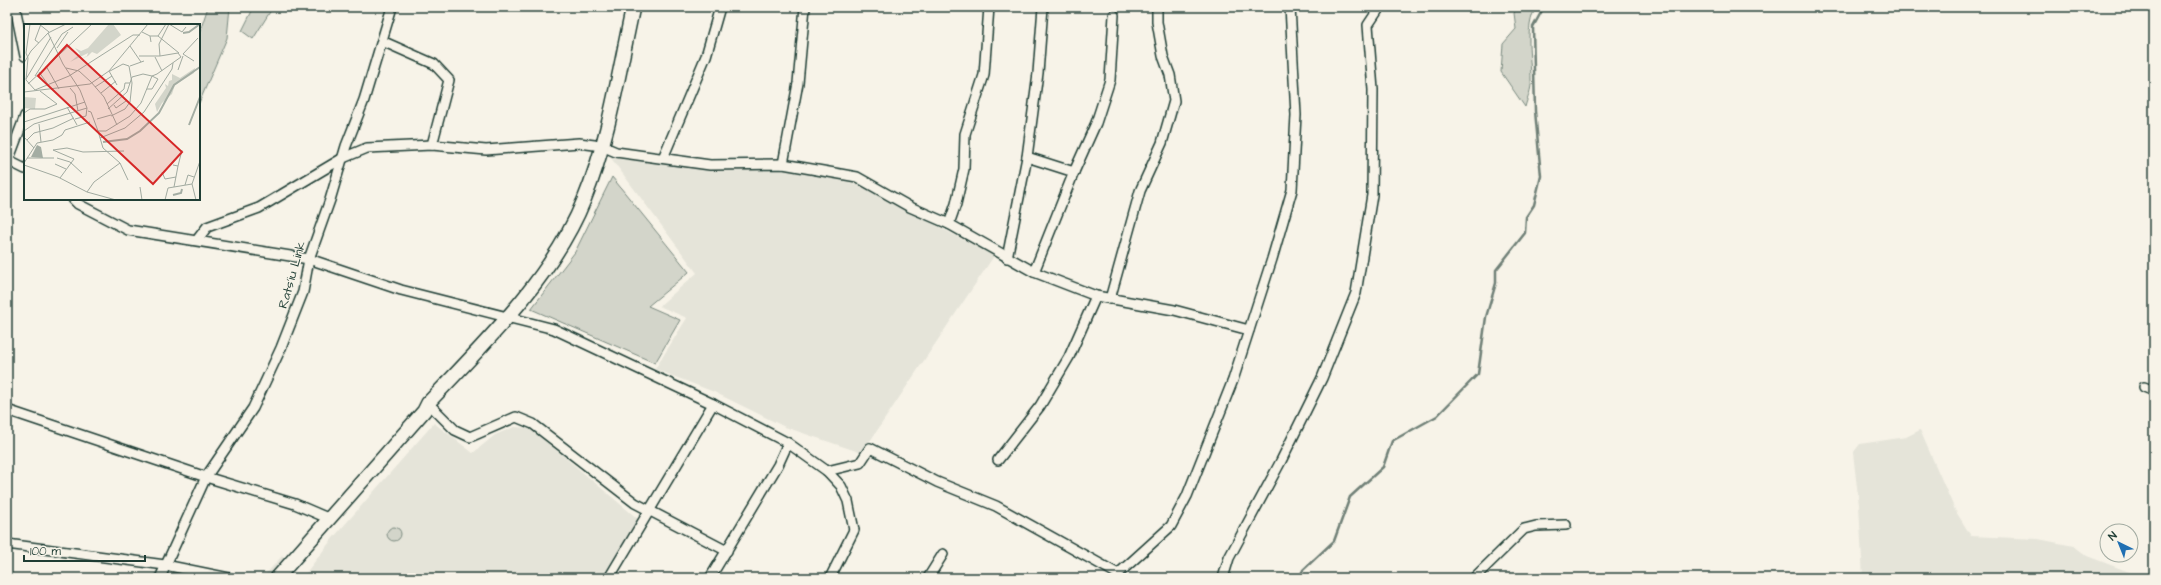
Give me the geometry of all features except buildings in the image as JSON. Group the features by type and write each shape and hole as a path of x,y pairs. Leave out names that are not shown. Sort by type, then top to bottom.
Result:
{"main road":[{"path":"277,578 424,411 428,403 508,317 542,273 584,201 602,146 633,7"}],"street":[{"path":"15,7 24,51"},
{"name":"Rats'iu Link","path":"160,578 206,477 253,408 281,348 303,292 308,259 346,146 364,100 392,7"},
{"path":"663,158 706,56 720,7"},
{"path":"784,164 798,83 805,7"},
{"path":"949,224 956,204 964,169 965,134 984,75 989,7"},
{"path":"1007,258 1027,157 1038,66 1043,7"},
{"path":"1110,298 1140,191 1162,143 1174,101 1170,75 1163,56 1157,22 1158,7"},
{"path":"827,471 860,463 870,448 937,482 996,506 1120,576 1171,526 1187,496 1233,380 1292,190 1296,115 1290,7"},
{"path":"1223,578 1229,558 1281,461 1322,378 1356,293 1372,195 1373,90 1368,25 1380,7"},
{"path":"1034,272 1074,172 1096,123 1110,80 1114,15"},
{"path":"382,41 434,64 449,80 432,145"},
{"path":"24,119 7,162 24,169"},
{"path":"197,240 207,227 259,208 343,158 367,148 432,145 486,150 579,143 602,146 616,152 710,165 784,164 857,177 910,207 949,224 1034,272 1096,296 1174,310 1249,330"},
{"path":"1027,157 1074,172"},
{"path":"73,200 78,204 128,230 308,259 401,290 554,329 713,404 788,443 827,471 841,486 848,501 854,530 830,578"},
{"path":"998,460 1040,406 1070,357 1096,296"},
{"path":"2144,387 2154,391"},
{"path":"428,403 455,430 470,437 516,417 533,424 635,503 727,551"},
{"path":"609,578 713,404"},
{"path":"7,410 206,477 295,504 330,519"},
{"path":"710,578 778,465 788,443"},
{"path":"1474,578 1524,529 1536,526 1566,525"},
{"path":"7,544 166,565 229,578"},
{"path":"928,578 943,554"}],"shaded area":[{"path":"208,7 230,7 227,38 200,101 200,31"},
{"path":"254,7 273,7 253,39 242,31"},
{"path":"1518,7 1536,7 1532,15 1529,33 1531,83 1525,107 1501,72 1503,44 1516,29 1514,13"},
{"path":"611,158 709,169 788,170 858,184 994,256 862,453 785,427 714,392 655,369 687,318 659,306 697,273"},
{"path":"612,177 689,272 648,306 680,320 655,363 531,309 575,252"},
{"path":"434,423 473,453 495,435 514,427 530,428 638,519 602,578 302,578 333,538"},
{"path":"1920,430 1955,510 1971,536 2038,539 2074,546 2087,556 2099,561 2099,563 2105,563 2145,578 1863,578 1859,505 1853,453 1860,444 1906,437"},
{"path":"391,527 397,527 401,531 401,537 397,541 391,541 387,537 387,531"},
{"path":"282,556 298,578 262,578 266,574"}],"waterway":[{"path":"1299,578 1303,570 1334,541 1350,497 1383,467 1392,441 1437,416 1478,374 1486,317 1496,283 1496,270 1525,233 1526,217 1534,205 1541,176 1535,111 1533,27 1544,7"}]}
